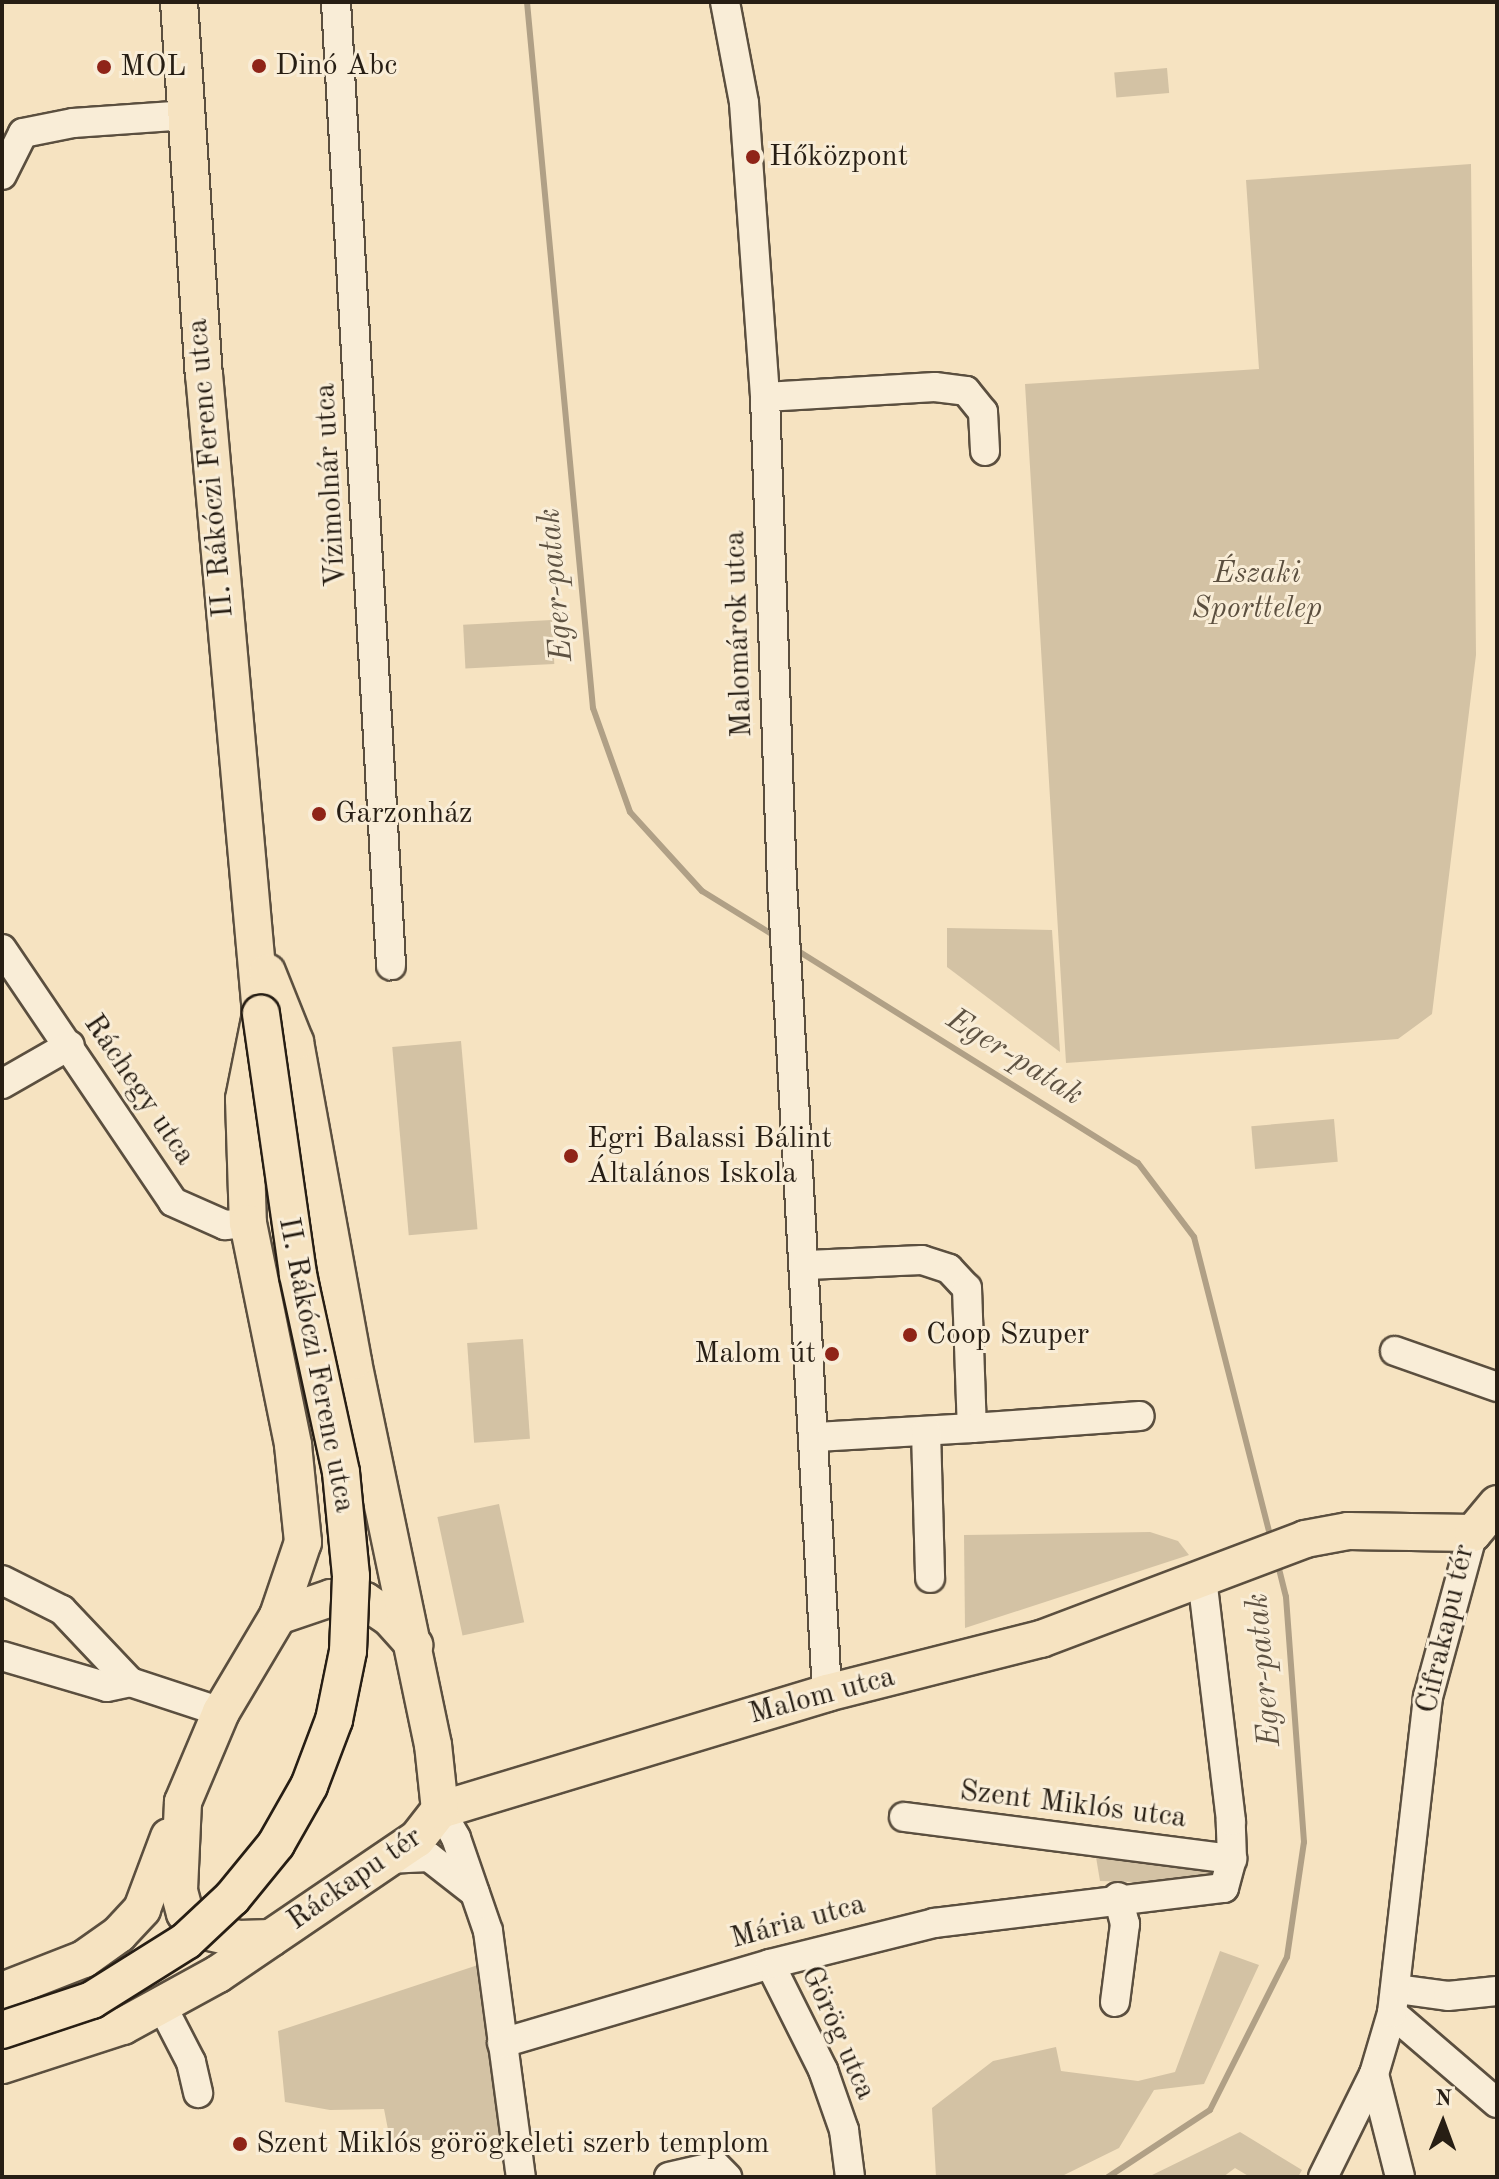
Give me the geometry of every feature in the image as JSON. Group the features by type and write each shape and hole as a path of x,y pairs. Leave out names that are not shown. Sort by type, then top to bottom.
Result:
{"main road":[{"name":"II. Rákóczi Ferenc utca","path":"2,2030 92,2000 125,1983 209,1919 276,1844 309,1786 334,1720 348,1651 350,1591 341,1472 293,1245 252,934 205,390 179,2"},
{"name":"II. Rákóczi Ferenc utca","path":"252,934 295,1042 353,1361 414,1645"},
{"name":"II. Rákóczi Ferenc utca","path":"261,1014 244,1099 248,1223 293,1445 303,1542 278,1616"},
{"path":"1473,1533 1497,1504"},
{"name":"Cifrakapu tér","path":"1202,1578 1305,1539 1348,1531 1473,1533"},
{"path":"303,1542 311,1570 331,1598"},
{"name":"Malom utca","path":"440,1810 505,1786 827,1693 1041,1639 1202,1578"},
{"path":"278,1616 331,1598 365,1601 389,1617 414,1645"},
{"name":"Ráckapu tér","path":"278,1616 221,1712 183,1802 179,1891 185,1913 209,1932 239,1939 271,1938 429,1829 440,1810 433,1745 414,1645"},
{"path":"433,1745 462,1771 505,1786"},
{"path":"2,1991 84,1959 119,1934 142,1909 183,1802"},
{"path":"2,2065 49,2053 162,2006 271,1938"}],"street":[{"name":"Vízimolnár utca","path":"336,2 391,965"},
{"name":"Malomárok utca","path":"725,2 744,103 765,397 783,886 807,1265 827,1693"},
{"path":"2,175 23,133 73,123 188,115"},
{"path":"765,397 935,387 966,391 983,412 985,451"},
{"name":"Ráchegy utca","path":"2,949 70,1045 173,1202 225,1225 248,1223"},
{"path":"2,1084 70,1045"},
{"path":"807,1265 922,1260 949,1269 967,1288 972,1428"},
{"path":"1395,1351 1497,1387"},
{"path":"816,1437 1140,1416"},
{"path":"926,1431 930,1578"},
{"name":"Cifrakapu tér","path":"1323,2177 1374,2074 1396,1992 1428,1697 1473,1533"},
{"path":"1202,1578 1232,1859"},
{"path":"2,1580 62,1610 130,1682 221,1712"},
{"path":"2,1656 107,1687 130,1682"},
{"path":"440,1810 478,1896 488,1931 521,2177"},
{"name":"Szent Miklós utca","path":"904,1817 1232,1859"},
{"path":"387,1859 429,1857 478,1896"},
{"name":"Mária utca","path":"502,2043 770,1964 934,1923 1118,1897 1224,1888 1232,1859"},
{"path":"1115,2002 1125,1924 1118,1897"},
{"name":"Görög utca","path":"770,1964 823,2070 844,2130 850,2177"},
{"path":"1396,1992 1448,1996 1497,1991"},
{"path":"1396,1992 1497,2103"},
{"path":"162,2006 191,2062 198,2093"},
{"path":"1374,2074 1400,2177"},
{"path":"669,2177 716,2166 727,2177"}],"green space":[{"path":"1167,68 1169,93 1116,98 1114,73"},
{"name":"Északi Sporttelep","path":"1471,164 1476,655 1432,1014 1398,1039 1066,1063 1025,384 1259,369 1246,180"},
{"path":"552,620 554,664 465,669 463,625"},
{"path":"947,928 1052,930 1060,1052 947,967"},
{"path":"461,1041 477,1229 409,1235 392,1047"},
{"path":"1334,1119 1338,1162 1255,1169 1251,1126"},
{"path":"523,1339 530,1439 474,1443 467,1343"},
{"path":"499,1504 524,1622 463,1635 437,1517"},
{"path":"1150,1532 1178,1541 1189,1555 965,1628 964,1535"},
{"path":"1095,1851 1207,1868 1214,1877 1205,1884 1100,1881"},
{"path":"1220,1951 1259,1965 1204,2084 1154,2090 1119,2148 1060,2177 936,2177 932,2108 993,2061 1056,2047 1061,2071 1138,2081 1175,2072"},
{"path":"478,1965 506,2140 390,2140 384,2109 330,2110 285,2102 278,2031"},
{"path":"1240,2132 1302,2170 1298,2177 1250,2177 1235,2168 1223,2177 1148,2177"}],"waterway":[{"name":"Eger-patak","path":"527,2 593,708 630,812 702,891 775,936"},
{"name":"Eger-patak","path":"795,949 1138,1163 1194,1237 1271,1539"},
{"name":"Eger-patak","path":"1108,2177 1210,2110 1287,1957 1304,1842 1286,1597 1277,1561"}],"place":[{"name":"Dinó Abc","path":"259,66"},
{"name":"MOL","path":"104,67"},
{"name":"Hőközpont","path":"753,157"},
{"name":"Garzonház","path":"319,814"},
{"name":"Egri Balassi Bálint Általános Iskola","path":"571,1156"},
{"name":"Coop Szuper","path":"910,1335"},
{"name":"Malom út","path":"832,1354"},
{"name":"Szent Miklós görögkeleti szerb templom","path":"240,2144"}]}
